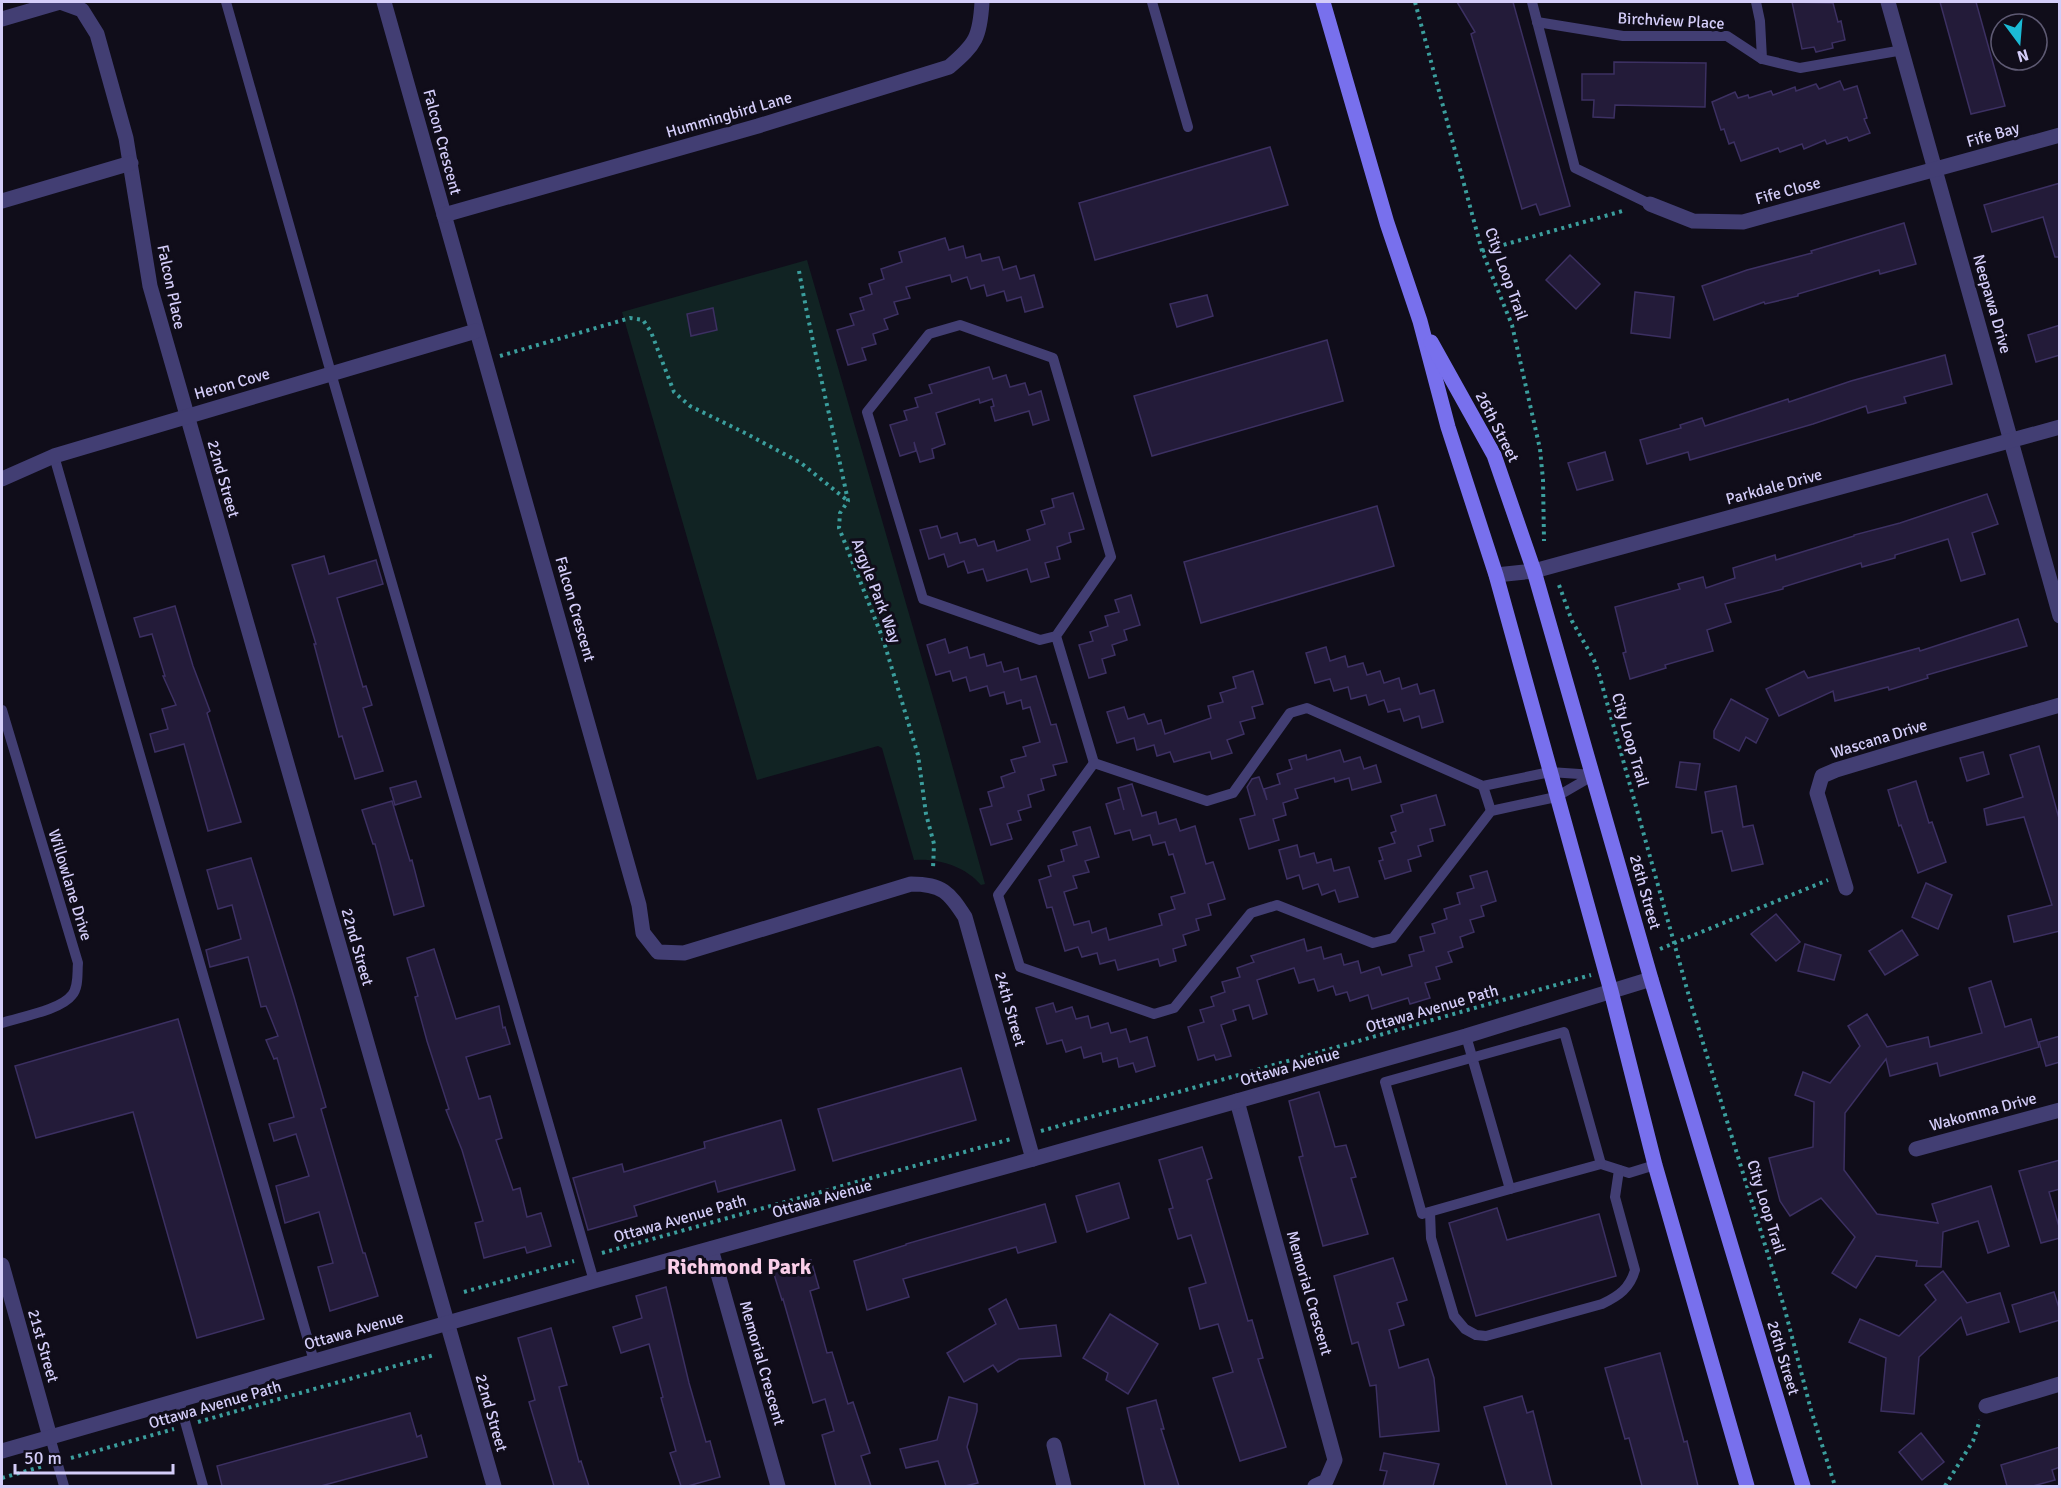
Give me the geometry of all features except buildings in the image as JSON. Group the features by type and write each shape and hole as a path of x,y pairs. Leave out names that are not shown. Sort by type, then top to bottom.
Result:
{"street":[{"name":"Falcon Place","path":"2,20 60,2 82,10 97,34 126,138 150,286 186,416"},
{"name":"Falcon Crescent","path":"384,2 636,894 643,933 657,952 684,953 911,884 930,884"},
{"name":"Hummingbird Lane","path":"444,215 758,126 949,67 969,50 981,27 982,2"},
{"name":"26th Street","path":"1323,2 1387,224 1420,321 1448,427 1496,575 1611,991 1655,1165 1747,1486"},
{"name":"Neepawa Drive","path":"1888,2 2060,616"},
{"name":"Fife Bay","path":"1936,170 2060,135"},
{"path":"2,201 131,164"},
{"name":"Fife Close","path":"1650,204 1693,221 1743,222 1936,170"},
{"name":"26th Street","path":"1420,321 1494,455 1534,571 1651,980 1803,1486"},
{"name":"Heron Cove","path":"2,479 54,456 476,331"},
{"name":"22nd Street","path":"186,416 494,1486"},
{"name":"Parkdale Drive","path":"1496,575 1534,571 2060,427"},
{"name":"Wascana Drive","path":"1844,881 1817,793 1822,776 2060,705"},
{"name":"24th Street","path":"930,884 943,890 954,900 965,917 1033,1160"},
{"name":"Ottawa Avenue","path":"2,1451 594,1281 1033,1160 1466,1036 1651,980"},
{"name":"Memorial Crescent","path":"1237,1101 1335,1460 1326,1480 1315,1486"},
{"name":"Wakomma Drive","path":"1916,1149 2060,1110"},
{"name":"Memorial Crescent","path":"711,1249 778,1486"},
{"name":"21st Street","path":"2,1265 50,1437"},
{"path":"1986,1406 2060,1384"},
{"path":"1054,1445 1064,1486"}],"lane":[{"path":"226,2 331,374 594,1281"},
{"path":"1152,2 1188,127"},
{"path":"1532,2 1575,168 1650,204"},
{"path":"1756,2 1760,21 1762,60"},
{"name":"Birchview Place","path":"1537,22 1623,36 1726,36 1762,60 1800,68 1903,50"},
{"path":"960,325 1053,358 1111,557 1056,636 1040,640 923,599 867,412 929,334 960,325"},
{"path":"54,456 314,1361"},
{"path":"1056,636 1094,763"},
{"path":"1094,763 1207,801 1233,793 1290,713 1307,708 1483,786 1550,772 1594,775"},
{"name":"Willowlane Drive","path":"2,710 78,963 77,982 72,995 59,1006 2,1023"},
{"path":"1094,763 998,895 1020,967 1154,1014 1174,1008 1251,913 1277,905 1373,943 1394,938 1491,811 1556,797 1594,775"},
{"path":"1483,786 1491,811"},
{"path":"1601,1164 1564,1032 1385,1082 1422,1214 1601,1164 1629,1173 1655,1165"},
{"path":"1466,1036 1510,1190"},
{"path":"1430,1212 1431,1238 1454,1316 1465,1329 1476,1335 1486,1336 1602,1304 1620,1295 1632,1281 1635,1270 1615,1197 1619,1170"},
{"path":"179,1400 204,1486"},
{"path":"50,1437 64,1486"}],"path":[{"name":"City Loop Trail","path":"1415,2 1482,251 1512,325 1540,449 1544,544 1572,621 1594,660 1599,674 1674,943 1785,1310 1811,1410 1835,1486"},
{"path":"1482,251 1650,204"},
{"name":"Argyle Park Way","path":"799,271 812,341 848,501 840,513 839,528 883,639 918,755 926,814 934,844 934,865 930,884"},
{"path":"485,360 630,318 643,320 651,332 674,392 690,406 801,463 848,501"},
{"path":"1656,951 1844,881"},
{"name":"Ottawa Avenue Path","path":"1046,1130 1582,979"},
{"name":"Ottawa Avenue Path","path":"464,1292 1006,1140"},
{"name":"Ottawa Avenue Path","path":"2,1478 434,1355"},
{"path":"1945,1486 1973,1441 1986,1406"}],"shaded area":[{"path":"807,260 985,884 981,885 975,878 959,868 942,862 914,860 882,748 878,746 757,780 622,312"}],"district":[{"name":"Richmond Park","path":"739,1266"}]}
